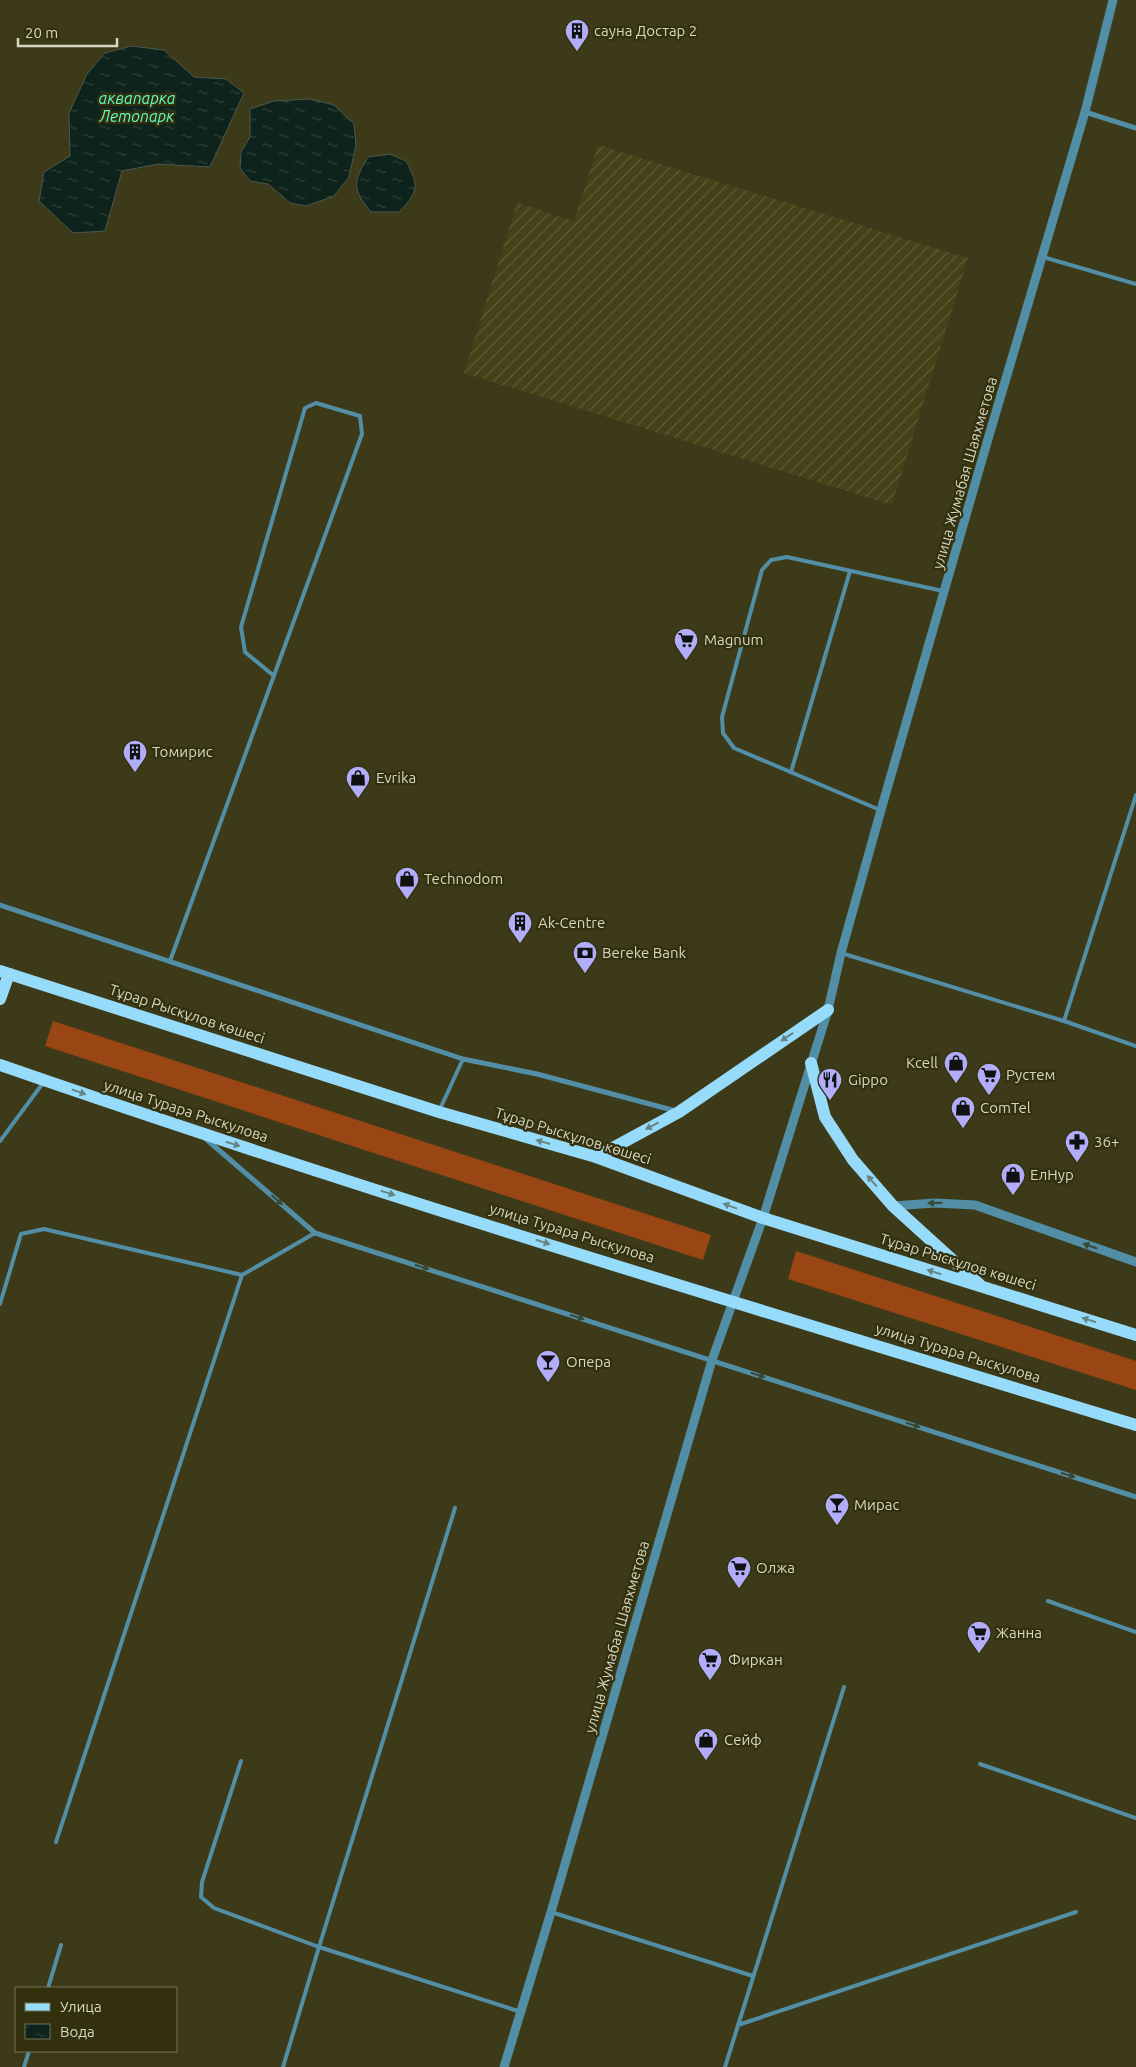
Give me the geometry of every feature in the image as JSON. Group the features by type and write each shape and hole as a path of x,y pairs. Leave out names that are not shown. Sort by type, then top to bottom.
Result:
{"main road":[{"path":"0,999 5,973"},
{"name":"Тұрар Рыскұлов көшесі","path":"5,973 439,1112 596,1157 763,1218 1136,1335"},
{"path":"596,1157 679,1112 828,1010"},
{"path":"811,1063 825,1116 853,1160 893,1206 983,1287"},
{"name":"улица Турара Рыскулова","path":"0,1065 200,1134 1136,1425"}],"street":[{"name":"улица Жумабая Шаяхметова","path":"504,2067 712,1360 763,1218 828,1010 841,953 881,810 1085,112 1113,0"},
{"path":"1085,112 1136,128"},
{"path":"0,905 463,1059 537,1074 679,1112"},
{"path":"200,1134 315,1232 1136,1497"},
{"path":"893,1206 935,1203 975,1205 1136,1262"}],"lane":[{"path":"1043,257 1136,284"},
{"path":"170,962 274,676 362,434 360,416 316,403 305,408 241,627 245,652 274,676"},
{"path":"881,810 734,748 723,733 722,717 762,570 771,560 787,557 945,592"},
{"path":"791,772 850,571"},
{"path":"1064,1021 1136,795"},
{"path":"841,953 1064,1021 1136,1046"},
{"path":"439,1112 463,1059"},
{"path":"0,1142 45,1081"},
{"path":"0,1304 21,1234 44,1229 242,1275"},
{"path":"56,1842 242,1275 315,1232"},
{"path":"284,2067 454,1508"},
{"path":"1048,1601 1136,1632"},
{"path":"725,2067 844,1687"},
{"path":"241,1761 202,1882 201,1897 214,1908 319,1947 521,2012"},
{"path":"980,1764 1136,1818"},
{"path":"551,1912 753,1976"},
{"path":"738,2025 1076,1912"},
{"path":"48,1987 61,1945"},
{"path":"24,2067 29,2052"}],"shaded area":[{"path":"598,145 968,258 892,505 464,373 517,203 574,221"},
{"path":"53,1021 711,1235 703,1260 45,1046"},
{"path":"796,1251 1136,1361 1136,1390 788,1279"}],"water":[{"name":"аквапарка Летопарк","path":"131,46 164,50 194,77 226,79 244,93 210,167 158,164 122,171 105,231 73,233 39,201 44,172 70,156 69,113 87,74 105,53"},
{"path":"311,99 334,105 354,124 356,145 349,177 334,196 306,206 290,203 268,184 250,181 240,168 241,152 250,137 250,109 274,101"},
{"path":"390,154 406,161 415,183 415,188 410,199 399,212 371,212 360,197 357,179 368,157"}],"place":[{"name":"сауна Достар 2","path":"577,52"},
{"name":"Magnum","path":"686,661"},
{"name":"Томирис","path":"135,773"},
{"name":"Evrika","path":"358,799"},
{"name":"Technodom","path":"407,900"},
{"name":"Ak-Centre","path":"520,944"},
{"name":"Bereke Bank","path":"585,974"},
{"name":"Kcell","path":"956,1084"},
{"name":"Рустем","path":"989,1096"},
{"name":"Gippo","path":"830,1101"},
{"name":"ComTel","path":"963,1129"},
{"name":"36+","path":"1077,1163"},
{"name":"ЕлНур","path":"1013,1196"},
{"name":"Опера","path":"548,1383"},
{"name":"Мирас","path":"837,1526"},
{"name":"Олжа","path":"739,1589"},
{"name":"Жанна","path":"979,1654"},
{"name":"Фиркан","path":"710,1681"},
{"name":"Сейф","path":"706,1761"}]}
